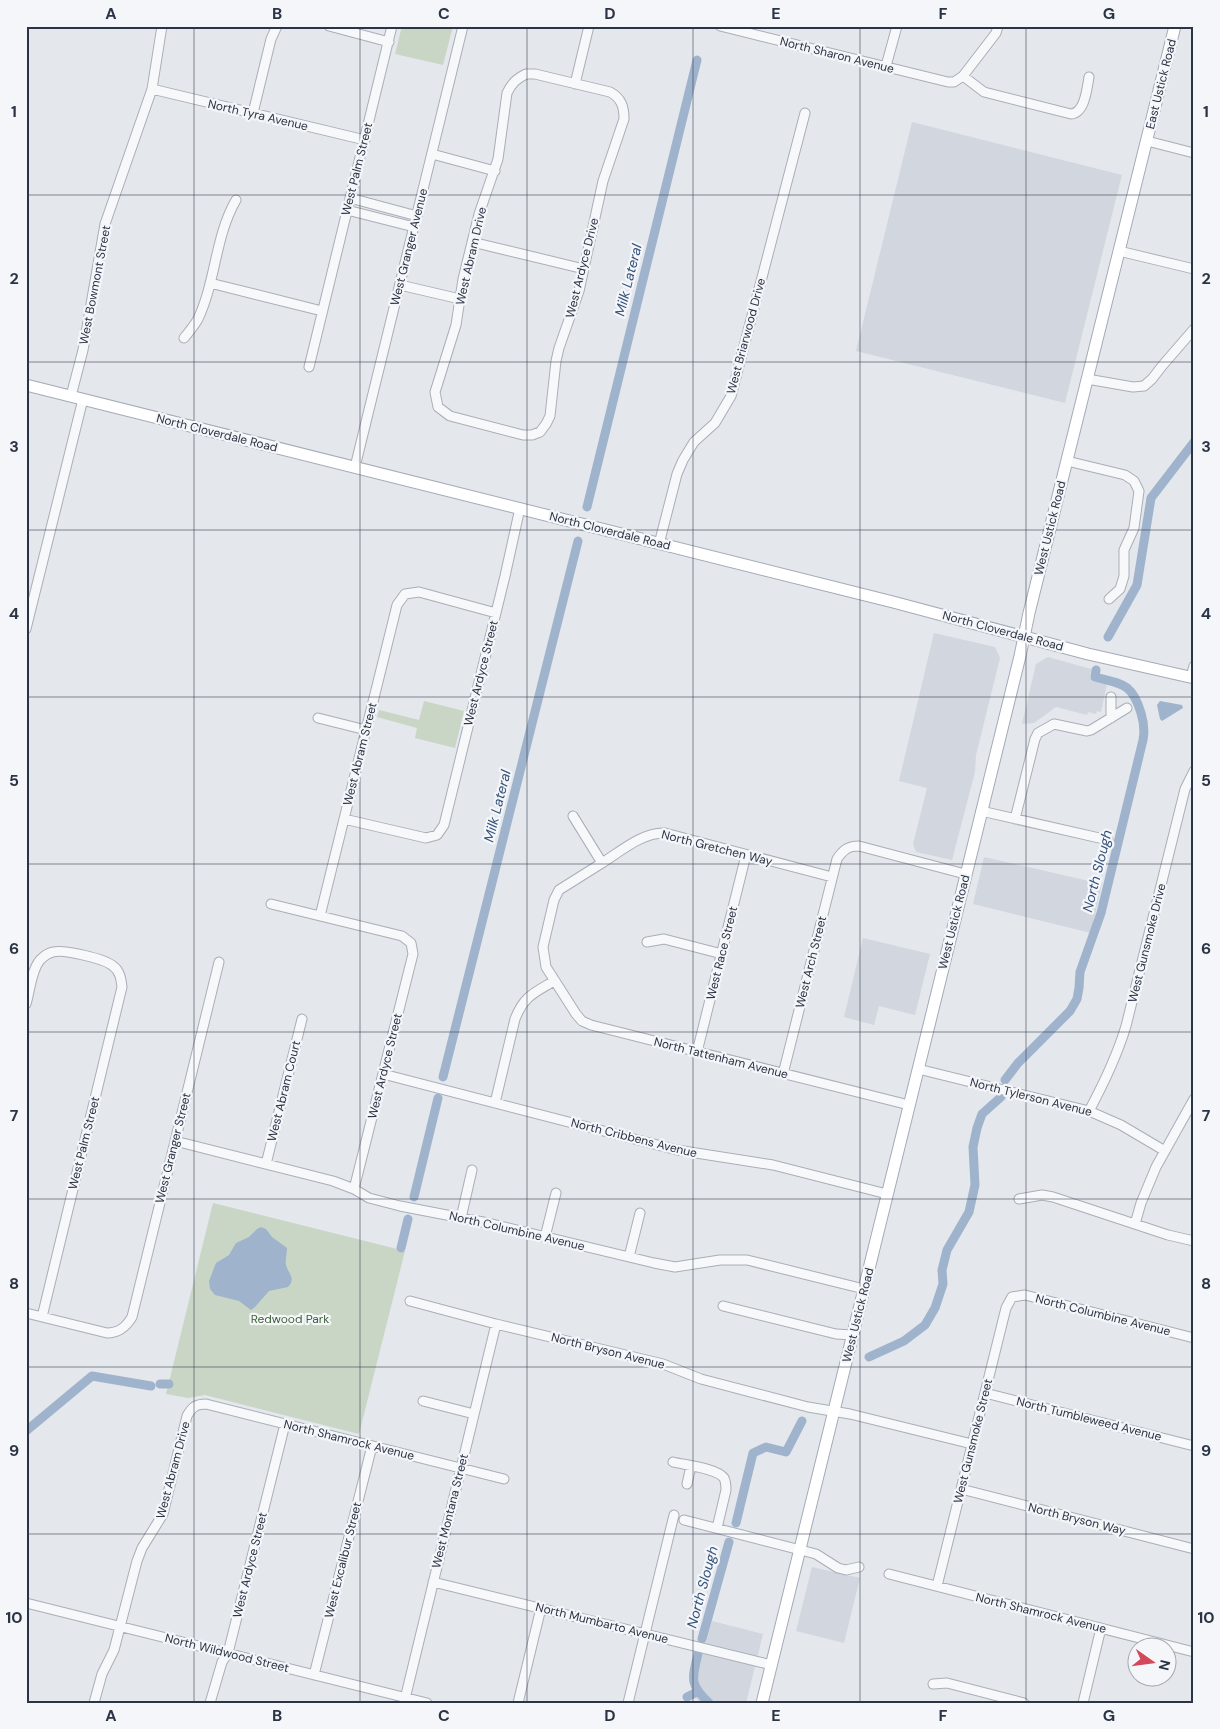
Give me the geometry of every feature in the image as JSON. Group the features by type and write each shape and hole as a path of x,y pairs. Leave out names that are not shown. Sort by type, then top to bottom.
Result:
{"main road":[{"name":"East Ustick Road","path":"1146,141 1175,26"},
{"name":"West Ustick Road","path":"762,1703 1146,141"},
{"name":"North Cloverdale Road","path":"26,385 520,508 1024,636 1088,654 1193,674"}],"street":[{"name":"West Bowmont Street","path":"26,629 77,397 83,350 105,224 152,89 162,26"},
{"path":"253,113 271,39 277,26"},
{"path":"328,26 389,42"},
{"name":"West Palm Street","path":"309,367 392,26"},
{"name":"West Granger Avenue","path":"355,468 464,26"},
{"path":"575,84 589,26"},
{"name":"North Sharon Avenue","path":"720,26 948,82 954,82 963,76"},
{"path":"886,66 897,26"},
{"path":"998,26 996,33 963,76 984,92 1076,113 1080,110 1089,77"},
{"name":"West Abram Drive","path":"438,407 435,392 456,325 479,214 495,171 507,93 511,84 517,78 526,74 535,74 575,84"},
{"name":"West Ardyce Drive","path":"438,407 450,416 523,435 532,435 540,432 550,416 556,361 576,302 603,181 624,119 622,102 616,96 610,92 575,84"},
{"name":"North Tyra Avenue","path":"152,89 364,140"},
{"name":"West Briarwood Drive","path":"659,544 677,474 683,460 694,442 715,423 731,396 805,114"},
{"path":"1146,141 1194,153"},
{"path":"432,154 495,171"},
{"path":"350,198 417,216"},
{"path":"184,338 197,321 210,282 226,220 236,200"},
{"path":"347,210 414,227"},
{"path":"472,242 584,269"},
{"path":"1119,251 1194,269"},
{"path":"210,282 322,311"},
{"path":"400,285 460,300"},
{"path":"1087,379 1134,387 1144,386 1152,380 1194,329"},
{"path":"1067,461 1125,475 1134,481 1139,491 1136,519 1124,550 1124,576 1120,589 1109,599"},
{"name":"West Ardyce Street","path":"344,819 426,838 436,835 444,825 520,508"},
{"name":"West Abram Street","path":"320,916 397,605 405,594 419,592 496,613"},
{"path":"1111,697 1112,718"},
{"path":"1015,819 1035,739 1038,734 1054,724 1091,730 1127,708"},
{"path":"318,718 366,730"},
{"name":"West Gunsmoke Drive","path":"1089,1111 1108,1076 1126,1026 1185,789 1194,771"},
{"path":"981,812 1108,840"},
{"path":"573,816 602,862"},
{"name":"North Gretchen Way","path":"554,981 546,967 542,947 554,900 559,890 602,862 655,832 832,877"},
{"name":"West Arch Street","path":"783,1074 832,877 837,859 843,851 850,846 859,846 966,874"},
{"name":"West Race Street","path":"697,1052 746,855"},
{"path":"271,904 320,916"},
{"name":"West Ardyce Street","path":"320,916 402,936 411,943 413,954 354,1189"},
{"path":"647,942 664,939 722,954"},
{"name":"West Palm Street","path":"26,1004 36,966 48,953 63,951 106,962 118,970 122,987 42,1316"},
{"name":"West Granger Street","path":"42,1316 107,1333 121,1330 132,1317 219,962"},
{"path":"495,1103 519,1009 525,1000 554,981"},
{"name":"North Tattenham Avenue","path":"554,981 576,1014 582,1021 591,1025 909,1105"},
{"name":"West Abram Court","path":"266,1164 302,1019"},
{"name":"North Tylerson Avenue","path":"918,1069 1089,1111 1121,1125 1165,1151"},
{"name":"North Cribbens Avenue","path":"383,1074 677,1150 773,1165 888,1194"},
{"path":"1135,1224 1141,1202 1156,1167 1194,1099"},
{"name":"North Columbine Avenue","path":"175,1141 334,1181 354,1189 369,1198 488,1223 675,1267 720,1260 747,1260 864,1289"},
{"path":"461,1218 472,1170"},
{"path":"545,1237 556,1193"},
{"path":"1019,1199 1042,1195 1053,1197 1194,1241"},
{"path":"630,1257 640,1213"},
{"name":"North Columbine Avenue","path":"1012,1297 1025,1295 1194,1338"},
{"name":"West Gunsmoke Street","path":"937,1586 1006,1308 1012,1297"},
{"name":"North Bryson Avenue","path":"410,1301 496,1324 663,1364 701,1379 834,1412"},
{"path":"723,1306 836,1334 853,1335"},
{"path":"26,1313 42,1316"},
{"name":"West Montana Street","path":"404,1700 496,1324"},
{"name":"North Tumbleweed Avenue","path":"985,1393 1194,1446"},
{"path":"422,1401 474,1414"},
{"name":"North Shamrock Avenue","path":"194,1406 206,1404 504,1479"},
{"name":"West Abram Drive","path":"94,1703 102,1674 114,1650 136,1561 163,1514 188,1416 194,1406"},
{"path":"834,1412 850,1414 972,1444"},
{"name":"West Ardyce Street","path":"210,1703 222,1662 228,1653 286,1424"},
{"name":"West Excalibur Street","path":"314,1675 372,1446"},
{"path":"673,1462 717,1472 724,1478 726,1484 717,1528"},
{"path":"687,1484 691,1466"},
{"name":"North Bryson Way","path":"961,1489 1194,1549"},
{"path":"628,1703 674,1515"},
{"path":"684,1520 800,1549 820,1556 838,1568 846,1570 859,1567"},
{"name":"North Shamrock Avenue","path":"889,1574 1194,1652"},
{"name":"North Mumbarto Avenue","path":"433,1582 772,1665"},
{"name":"North Wildwood Street","path":"26,1603 314,1675 404,1700 427,1703"},
{"path":"518,1703 541,1608"},
{"path":"1083,1703 1101,1628"},
{"path":"933,1684 947,1683 992,1699 1024,1703"}],"shaded area":[{"path":"912,122 1122,175 1065,403 856,351"},
{"path":"934,633 995,647 1000,658 976,755 975,772 952,860 916,852 913,844 927,788 899,781"},
{"path":"1048,657 1091,669 1090,678 1107,684 1101,712 1097,711 1096,714 1088,712 1087,715 1056,707 1034,723 1022,724 1036,664"},
{"path":"984,857 1102,884 1091,933 973,904"},
{"path":"863,938 930,954 915,1015 879,1006 874,1025 844,1017"},
{"path":"812,1567 860,1578 844,1643 796,1631"},
{"path":"712,1621 763,1634 746,1703 700,1703 692,1693"}],"green space":[{"path":"402,26 453,26 443,65 395,54"},
{"path":"424,701 464,711 455,748 415,738 417,728 377,717 379,710 419,720"},
{"name":"Redwood Park","path":"213,1203 405,1251 359,1434 205,1395 188,1398 166,1394"}],"water":[{"path":"1160,701 1182,705 1183,708 1162,721 1157,705"},
{"path":"261,1227 266,1229 272,1237 287,1248 286,1265 291,1281 288,1287 269,1291 251,1310 239,1301 215,1295 210,1289 209,1281 216,1263 229,1255 236,1243 249,1237"}],"waterway":[{"name":"Milk Lateral","path":"587,507 697,60"},
{"name":"North Slough","path":"1108,637 1137,585 1151,498 1194,442"},
{"name":"Milk Lateral","path":"443,1077 578,541"},
{"name":"North Slough","path":"1005,1080 1018,1063 1070,1011 1077,999 1080,972 1101,913 1143,740 1143,720 1138,703 1130,690 1125,686 1095,677 1096,670"},
{"name":"North Slough","path":"869,1357 904,1341 925,1325 935,1308 943,1284 942,1270 947,1250 969,1212 975,1185 973,1147 977,1128 982,1114 1001,1097"},
{"name":"Milk Lateral","path":"414,1197 438,1098"},
{"name":"Milk Lateral","path":"401,1248 408,1219"},
{"name":"Milk Lateral","path":"26,1431 92,1376 151,1386"},
{"name":"Milk Lateral","path":"160,1384 169,1384"},
{"name":"North Slough","path":"736,1523 753,1453 766,1447 786,1452 802,1421"},
{"name":"North Slough","path":"702,1639 729,1542"},
{"name":"North Slough","path":"698,1654 694,1670 695,1686 709,1703"},
{"path":"687,1697 697,1692"}]}
